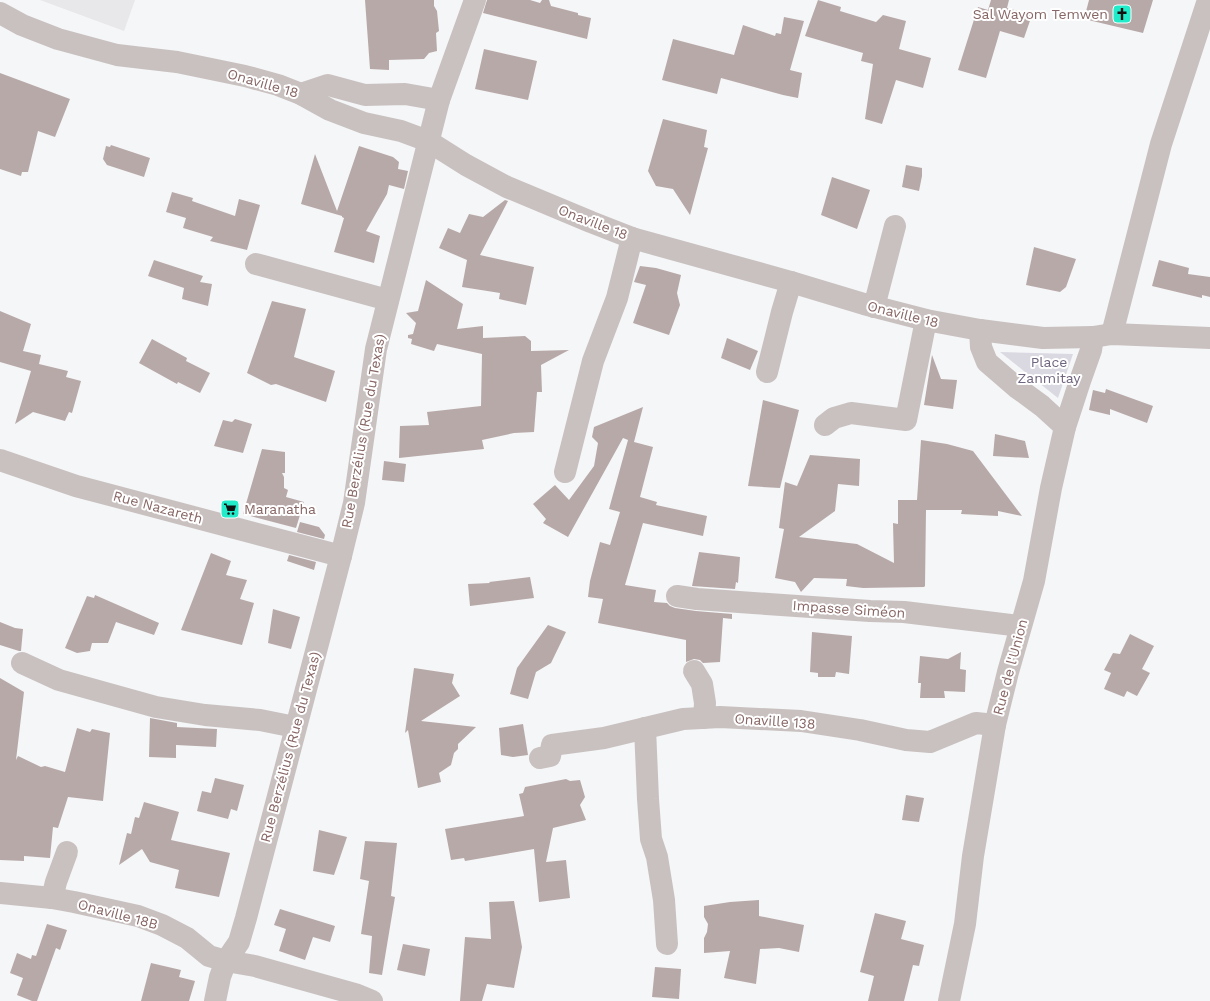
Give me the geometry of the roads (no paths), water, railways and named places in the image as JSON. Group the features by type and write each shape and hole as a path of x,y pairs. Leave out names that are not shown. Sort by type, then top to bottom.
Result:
{"street":[{"name":"Rue Berzélius (Rue du Texas)","path":"215,1001 220,977 226,961 238,942 246,918 341,556 354,503 376,349 439,100 475,0"},
{"name":"Rue de l'Union","path":"949,1001 965,924 973,856 995,725 1020,626 1034,581 1051,488 1065,427 1080,380 1092,350 1102,335 1161,144 1208,0"},
{"name":"Onaville 18","path":"0,13 22,25 58,39 117,55 177,62 245,76 278,85 301,94 330,110 364,123 401,131 428,141 466,165 507,187 632,238 791,282 874,307 926,320 980,330 1043,338 1102,335 1210,338"},
{"path":"301,94 328,85 365,95 405,94 439,100"},
{"path":"874,307 895,226"},
{"path":"565,472 593,361 617,298 632,238"},
{"path":"256,264 388,300"},
{"path":"767,372 791,282"},
{"path":"825,425 834,418 850,413 906,420 926,320"},
{"path":"980,330 981,347 987,362 1016,387 1042,406 1065,427"},
{"name":"Rue Nazareth","path":"0,460 76,486 341,556"},
{"name":"Impasse Siméon","path":"677,596 753,603 904,612 1020,626"},
{"path":"22,663 59,680 156,707 205,715 260,720 295,727"},
{"path":"694,671 702,684 704,718"},
{"name":"Onaville 138","path":"546,751 683,719 720,717 801,722 860,730 906,740 930,742 976,723 995,725"},
{"path":"645,728 651,839 657,857 664,900 668,944"},
{"path":"52,898 56,882 68,852"},
{"name":"Onaville 18B","path":"0,893 52,898 103,907 138,916 156,922 187,938 209,956 226,961 255,966 355,994 372,1001"}],"place":[{"name":"Sal Wayom Temwen","path":"1122,14"},
{"name":"Maranatha","path":"230,509"}],"park label":[{"name":"Place Zanmitay","path":"1049,370"}]}
